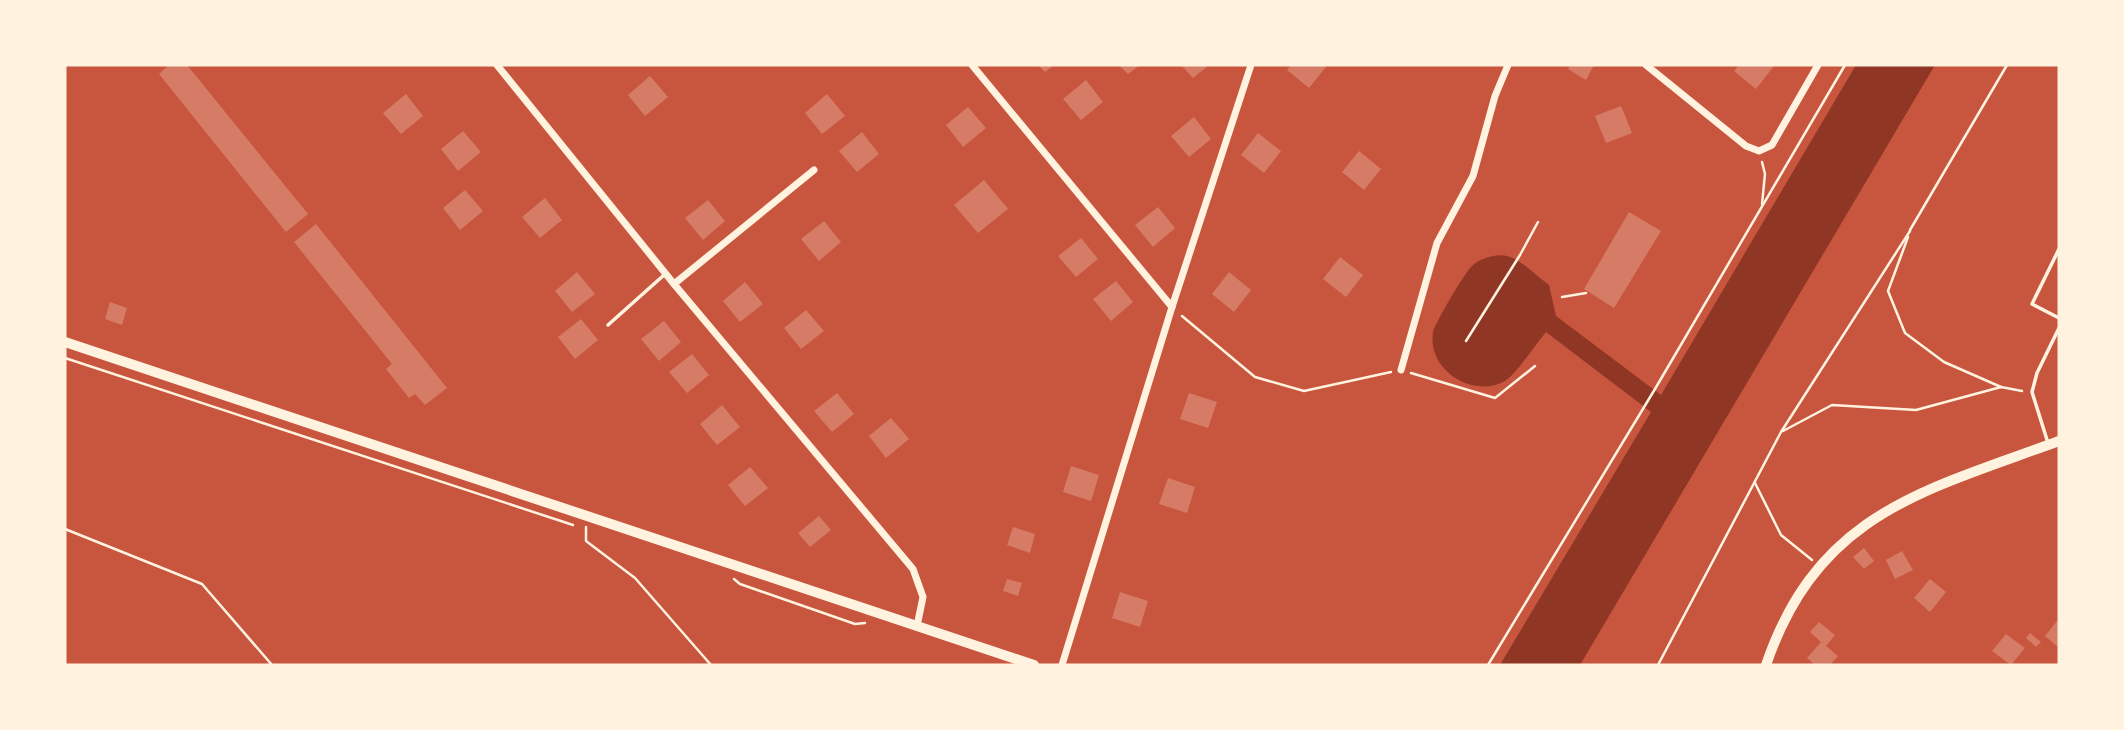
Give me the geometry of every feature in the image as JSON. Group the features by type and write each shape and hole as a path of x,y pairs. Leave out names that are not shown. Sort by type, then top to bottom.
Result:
{"street":[{"path":"497,65 674,284 913,569 923,597 918,626"},
{"path":"972,65 1171,307"},
{"path":"1062,665 1171,307 1251,65"},
{"path":"1401,370 1437,243 1473,176 1495,96 1508,65"},
{"path":"1646,65 1746,146 1759,151 1772,145 1818,65"},
{"path":"674,284 814,170"},
{"path":"65,342 1034,665"},
{"path":"1766,665 1787,611 1820,566 1868,521 1899,503 1971,471 2054,443"}],"lane":[{"path":"2059,249 2032,304 2059,318"},
{"path":"608,325 666,273"},
{"path":"2054,443 2032,392 2037,373 2059,328"}],"path":[{"path":"1488,665 1658,384 1845,65"},
{"path":"1658,665 1781,432 1910,231 2007,65"},
{"path":"1759,151 1765,174 1762,207"},
{"path":"1466,341 1538,222"},
{"path":"1910,231 1888,291 1905,333 1944,362 2001,387 2032,392"},
{"path":"1562,297 1586,293"},
{"path":"1171,307 1255,377 1304,391 1401,370 1495,398 1535,366"},
{"path":"65,358 571,526 587,524 586,541 635,578 711,665"},
{"path":"1781,432 1832,405 1916,410 2001,387"},
{"path":"1755,482 1781,535 1820,566"},
{"path":"65,529 202,584 272,665"},
{"path":"733,578 740,584 855,624 875,622"}],"shaded area":[{"path":"1856,65 1935,65 1580,665 1500,665 1651,412 1546,332 1505,381 1492,386 1479,386 1454,378 1444,369 1433,346 1433,332 1450,300 1467,272 1479,261 1500,255 1515,259 1549,285 1556,316 1661,395"}],"building":[{"path":"169,65 187,65 308,214 286,232 159,74"},
{"path":"1038,65 1054,65 1045,72"},
{"path":"1119,65 1140,65 1128,74"},
{"path":"1181,65 1209,65 1193,78"},
{"path":"1291,65 1326,67 1309,88 1287,70"},
{"path":"1570,65 1594,65 1586,80 1568,69"},
{"path":"1739,65 1774,66 1756,89 1734,71"},
{"path":"650,76 668,97 645,116 628,95"},
{"path":"1086,80 1103,102 1081,120 1063,99"},
{"path":"406,94 423,116 401,134 383,113"},
{"path":"827,94 845,116 822,134 805,113"},
{"path":"1621,106 1632,133 1606,143 1595,116"},
{"path":"968,107 986,128 963,147 946,125"},
{"path":"1194,117 1211,139 1189,157 1171,136"},
{"path":"463,131 481,152 458,171 441,149"},
{"path":"862,132 879,154 857,172 839,151"},
{"path":"1258,133 1281,151 1264,173 1241,155"},
{"path":"1359,151 1381,169 1364,190 1342,172"},
{"path":"984,180 1008,209 978,233 954,205"},
{"path":"465,190 483,211 460,230 443,208"},
{"path":"545,198 562,220 540,238 522,217"},
{"path":"708,200 725,221 703,240 685,218"},
{"path":"1158,207 1175,228 1153,247 1135,225"},
{"path":"1629,212 1661,231 1614,308 1584,289"},
{"path":"824,221 841,242 819,261 801,239"},
{"path":"316,224 447,388 425,405 415,394 409,398 386,369 392,364 294,242"},
{"path":"1081,238 1098,259 1076,277 1058,256"},
{"path":"1340,257 1363,275 1346,297 1323,279"},
{"path":"577,272 595,294 572,312 555,291"},
{"path":"1229,272 1251,290 1234,312 1212,294"},
{"path":"1116,281 1133,302 1111,321 1093,299"},
{"path":"745,282 763,304 740,322 723,301"},
{"path":"110,302 127,308 122,325 105,319"},
{"path":"806,310 824,331 801,349 784,328"},
{"path":"581,319 598,340 575,359 558,337"},
{"path":"664,321 681,342 659,361 641,339"},
{"path":"692,354 709,375 687,393 669,372"},
{"path":"837,393 854,414 832,432 814,411"},
{"path":"1189,393 1217,402 1208,428 1180,419"},
{"path":"722,405 740,427 717,445 700,424"},
{"path":"891,418 909,439 886,458 869,436"},
{"path":"1071,466 1099,475 1091,501 1063,492"},
{"path":"750,467 768,488 745,506 728,485"},
{"path":"1168,478 1195,487 1187,513 1159,504"},
{"path":"819,516 831,530 810,547 798,533"},
{"path":"1013,527 1035,534 1030,553 1007,545"},
{"path":"1864,548 1874,561 1864,569 1853,557"},
{"path":"1902,551 1913,570 1895,579 1886,560"},
{"path":"1007,579 1022,583 1018,596 1003,591"},
{"path":"1930,579 1946,592 1930,612 1914,598"},
{"path":"1120,592 1148,601 1140,627 1112,618"},
{"path":"2057,621 2059,623 2059,648 2045,636"},
{"path":"1819,622 1835,635 1826,646 1838,656 1830,665 1815,665 1807,658 1821,642 1810,632"},
{"path":"2030,633 2041,642 2036,647 2026,638"},
{"path":"2006,634 2025,648 2011,665 1992,651"}]}
